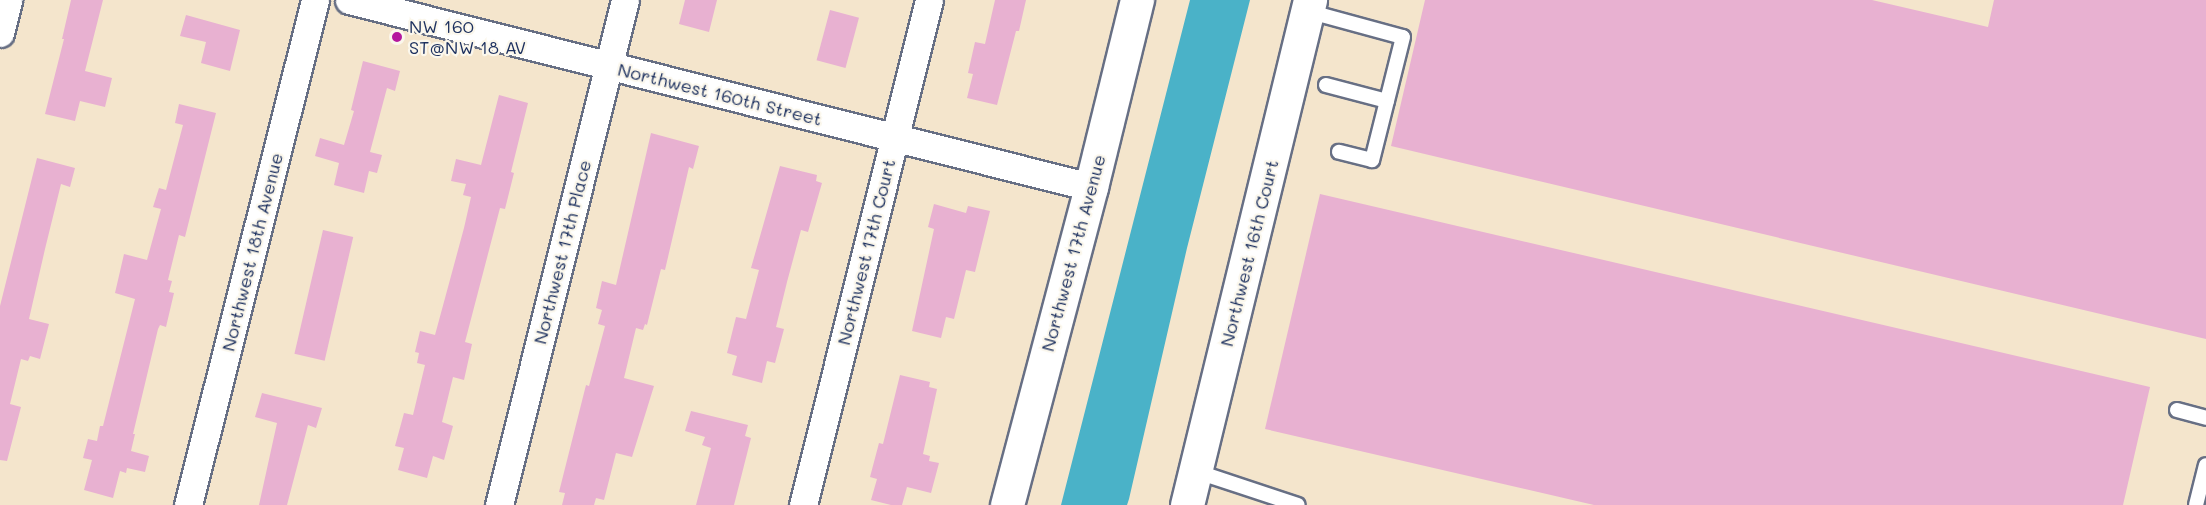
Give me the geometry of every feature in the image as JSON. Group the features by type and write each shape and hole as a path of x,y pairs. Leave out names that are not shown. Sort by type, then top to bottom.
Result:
{"street":[{"path":"0,33 8,0"},
{"name":"Northwest 18th Avenue","path":"188,505 315,0"},
{"name":"Northwest 160th Street","path":"349,0 1091,187"},
{"name":"Northwest 17th Place","path":"499,505 625,0"},
{"name":"Northwest 17th Court","path":"803,505 929,0"},
{"name":"Northwest 17th Avenue","path":"1007,505 1091,187 1137,0"},
{"name":"Northwest 16th Court","path":"1187,505 1309,6"}],"lane":[{"path":"1309,6 1403,36 1371,160 1339,152"},
{"path":"1326,85 1387,101"},
{"path":"2177,410 2206,418"},
{"path":"2196,505 2206,465"},
{"path":"1195,471 1298,505"}],"water":[{"path":"1190,0 1250,0 1187,248 1129,499 1127,505 1061,505"}],"building":[{"path":"71,0 103,0 85,71 112,78 105,107 80,101 75,121 45,114 64,39 62,39"},
{"path":"685,0 717,0 709,32 679,24"},
{"path":"995,0 1026,0 997,105 967,98 973,74 968,73 975,42 985,44"},
{"path":"1425,0 1872,0 1988,27 1994,0 2206,0 2206,339 1391,146"},
{"path":"830,10 859,18 846,68 817,60"},
{"path":"186,15 240,30 230,71 201,63 206,42 180,36"},
{"path":"363,61 400,71 395,91 387,88 370,152 382,155 377,173 369,171 364,193 334,185 339,163 315,156 320,138 344,145 354,111 351,110"},
{"path":"499,95 528,103 511,172 514,173 505,209 500,208 465,342 472,344 464,380 453,377 442,422 453,426 444,460 433,456 427,478 398,470 404,448 395,446 404,413 413,415 425,365 417,363 419,353 415,352 420,331 435,335 471,197 463,195 466,184 451,181 456,159 481,165"},
{"path":"179,104 216,113 185,237 179,235 168,280 172,281 169,292 174,293 166,327 160,325 158,329 133,434 135,434 131,451 149,456 145,472 127,468 126,473 120,471 113,498 84,490 92,460 83,458 88,439 97,441 100,426 103,426 135,299 115,293 124,254 147,260 161,209 153,207 159,188 166,190 183,125 175,123"},
{"path":"651,133 699,146 693,169 689,167 665,270 661,269 647,325 645,324 643,330 636,328 624,378 654,386 632,457 616,453 604,500 596,498 594,505 562,505 565,493 559,492 586,385 589,386 605,326 598,324 602,310 596,308 602,281 616,285"},
{"path":"37,158 75,168 70,187 61,184 45,249 29,319 49,324 40,359 30,356 28,361 21,359 10,404 21,407 7,461 0,460 0,306"},
{"path":"780,166 817,175 816,181 822,183 808,232 801,230 787,282 776,327 784,329 775,363 767,361 762,383 732,375 737,356 727,353 736,317 746,319 759,270 751,268"},
{"path":"1320,194 2150,387 2123,505 1594,505 1265,429"},
{"path":"934,204 966,213 968,206 990,211 975,272 966,270 954,319 946,317 941,338 912,331 934,229 928,227"},
{"path":"323,230 353,237 325,361 294,354"},
{"path":"900,375 930,382 929,387 937,389 923,454 930,456 929,461 939,463 931,493 907,487 902,505 891,505 871,500 877,479 870,477 879,443 883,444"},
{"path":"262,393 322,408 316,428 308,425 287,505 259,505 277,423 255,417"},
{"path":"691,411 748,425 745,436 751,438 734,505 696,505 711,448 702,445 705,437 685,431"}],"place":[{"name":"NW 160 ST@NW 18 AV","path":"397,37"}]}
